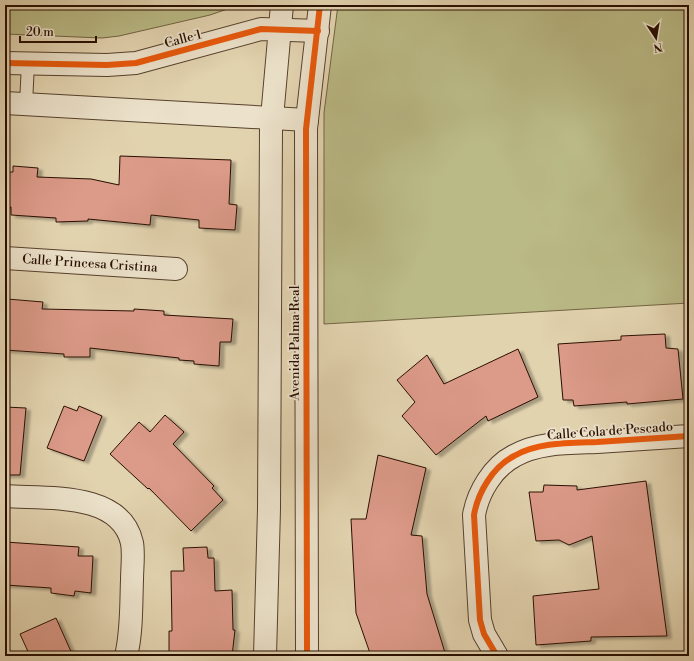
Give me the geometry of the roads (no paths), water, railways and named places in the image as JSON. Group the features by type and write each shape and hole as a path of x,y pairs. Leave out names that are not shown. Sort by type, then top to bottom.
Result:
{"street":[{"name":"Avenida Palma Real","path":"265,656 269,509 272,118 282,5"},
{"name":"Avenida Palma Real","path":"307,656 307,120 320,5"},
{"name":"Calle 1","path":"5,62 28,64 107,65 136,63 261,29 318,31"},
{"path":"15,103 307,120"},
{"name":"Calle Princesa Cristina","path":"5,258 176,269"},
{"name":"Calle Cola de Pescado","path":"497,656 484,634 480,620 474,515 477,501 484,488 502,463 514,455 545,445 689,436"},
{"path":"5,496 80,500 108,510 124,526 132,543 131,608 126,656"}],"lane":[{"path":"15,103 28,64"}]}
